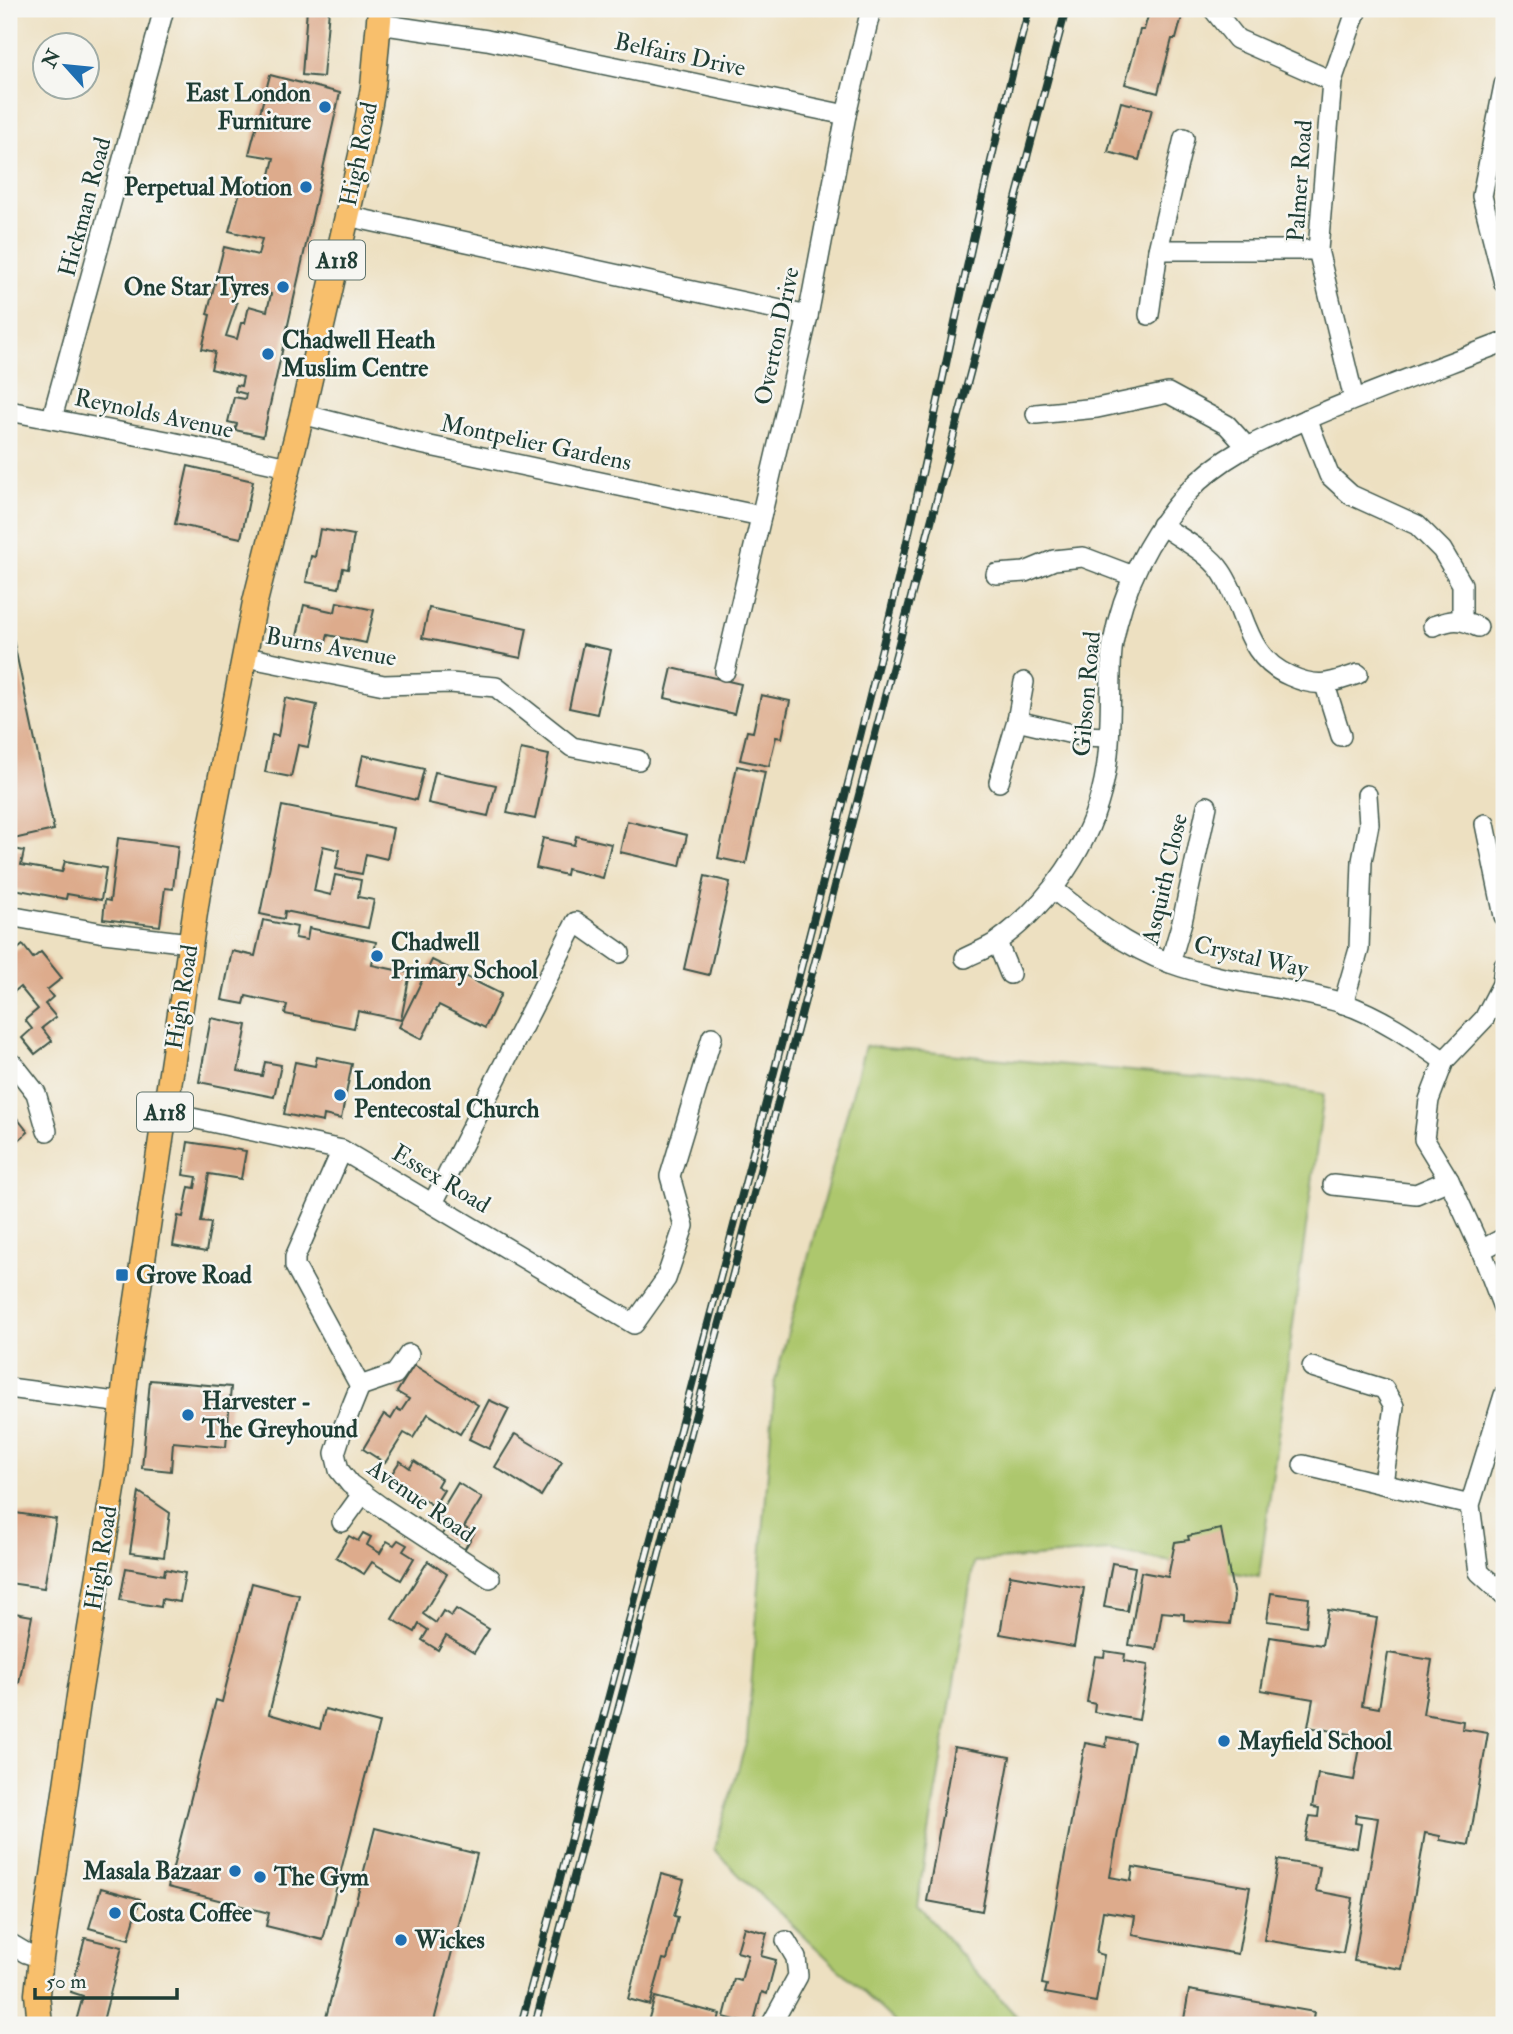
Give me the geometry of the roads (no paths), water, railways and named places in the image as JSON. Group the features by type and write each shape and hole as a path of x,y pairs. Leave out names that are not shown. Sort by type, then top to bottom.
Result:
{"main road":[{"name":"High Road","path":"27,2025 37,1994 80,1689 117,1465 128,1360 198,893 256,602 361,155 373,87 379,17"},
{"name":"High Road","path":"37,1994 40,2025"}],"street":[{"name":"Hickman Road","path":"52,418 164,9"},
{"name":"Overton Drive","path":"725,671 808,316 846,115 871,9"},
{"path":"1213,9 1237,38 1332,81"},
{"name":"Palmer Road","path":"1354,399 1318,250 1332,81 1357,9"},
{"name":"Belfairs Drive","path":"379,17 846,115"},
{"path":"1504,88 1482,196 1504,283"},
{"path":"1149,315 1158,250 1184,138"},
{"path":"347,216 808,316"},
{"path":"1158,250 1318,250"},
{"name":"Gibson Road","path":"965,957 997,942 1031,913 1053,889 1073,859 1090,824 1104,780 1109,737 1112,646 1121,610 1133,576 1161,525 1188,492 1215,467 1246,446 1354,399 1504,342"},
{"path":"1036,414 1097,408 1168,393 1227,425 1246,446"},
{"name":"Reynolds Avenue","path":"9,411 288,467"},
{"name":"Montpelier Gardens","path":"302,414 416,443 761,516"},
{"path":"1307,419 1329,475 1351,495 1417,525 1442,550 1462,584 1470,624 1449,620 1433,626"},
{"path":"1161,525 1197,549 1219,568 1234,593 1260,655 1278,671 1303,682 1325,685 1358,674"},
{"path":"996,574 1025,572 1054,560 1083,556 1133,576"},
{"name":"Burns Avenue","path":"246,657 384,685 450,683 496,687 572,747 638,760"},
{"path":"999,782 1017,721 1024,682"},
{"path":"1325,685 1341,736"},
{"path":"1017,721 1081,736 1109,737"},
{"path":"1343,1004 1359,949 1362,861 1370,824 1367,795"},
{"name":"Asquith Close","path":"1170,963 1182,922 1207,806"},
{"path":"1485,824 1504,916"},
{"name":"Crystal Way","path":"1053,889 1092,920 1140,950 1170,963 1208,974 1343,1004 1401,1030 1444,1061"},
{"path":"9,916 104,933 190,943"},
{"path":"433,1203 576,922 620,953"},
{"path":"997,942 1010,974"},
{"path":"1504,966 1502,984 1484,1019 1444,1061 1429,1100 1424,1139 1449,1180 1481,1250 1504,1310"},
{"name":"Essex Road","path":"164,1112 342,1150 634,1324 666,1279 684,1226 670,1176 712,1037"},
{"path":"10,1062 36,1093 47,1131"},
{"path":"342,1150 295,1257 295,1266 360,1386 395,1374 409,1354"},
{"path":"1333,1185 1416,1194 1449,1180"},
{"path":"1481,1250 1504,1238"},
{"path":"1312,1367 1384,1389 1394,1406 1383,1483"},
{"name":"Avenue Road","path":"360,1386 335,1452 339,1470 350,1484 489,1578"},
{"path":"9,1388 123,1403"},
{"path":"1504,1395 1470,1505 1479,1572 1504,1595"},
{"path":"1303,1465 1470,1505"},
{"path":"342,1522 363,1493"},
{"path":"771,2025 798,1976 796,1958 786,1941"},
{"path":"9,1943 41,1958"}],"railway":[{"path":"521,2025 706,1333 884,640 990,166 1029,9"},
{"path":"535,2025 1066,9"}],"place":[{"name":"East London Furniture","path":"325,107"},
{"name":"Perpetual Motion","path":"306,187"},
{"name":"One Star Tyres","path":"283,287"},
{"name":"Chadwell Heath Muslim Centre","path":"268,354"},
{"name":"Chadwell Primary School","path":"377,956"},
{"name":"London Pentecostal Church","path":"340,1095"},
{"name":"Grove Road","path":"122,1275"},
{"name":"Harvester - The Greyhound","path":"188,1415"},
{"name":"Mayfield School","path":"1224,1741"},
{"name":"Masala Bazaar","path":"235,1871"},
{"name":"The Gym","path":"260,1877"},
{"name":"Costa Coffee","path":"115,1913"},
{"name":"Wickes","path":"401,1940"}]}
